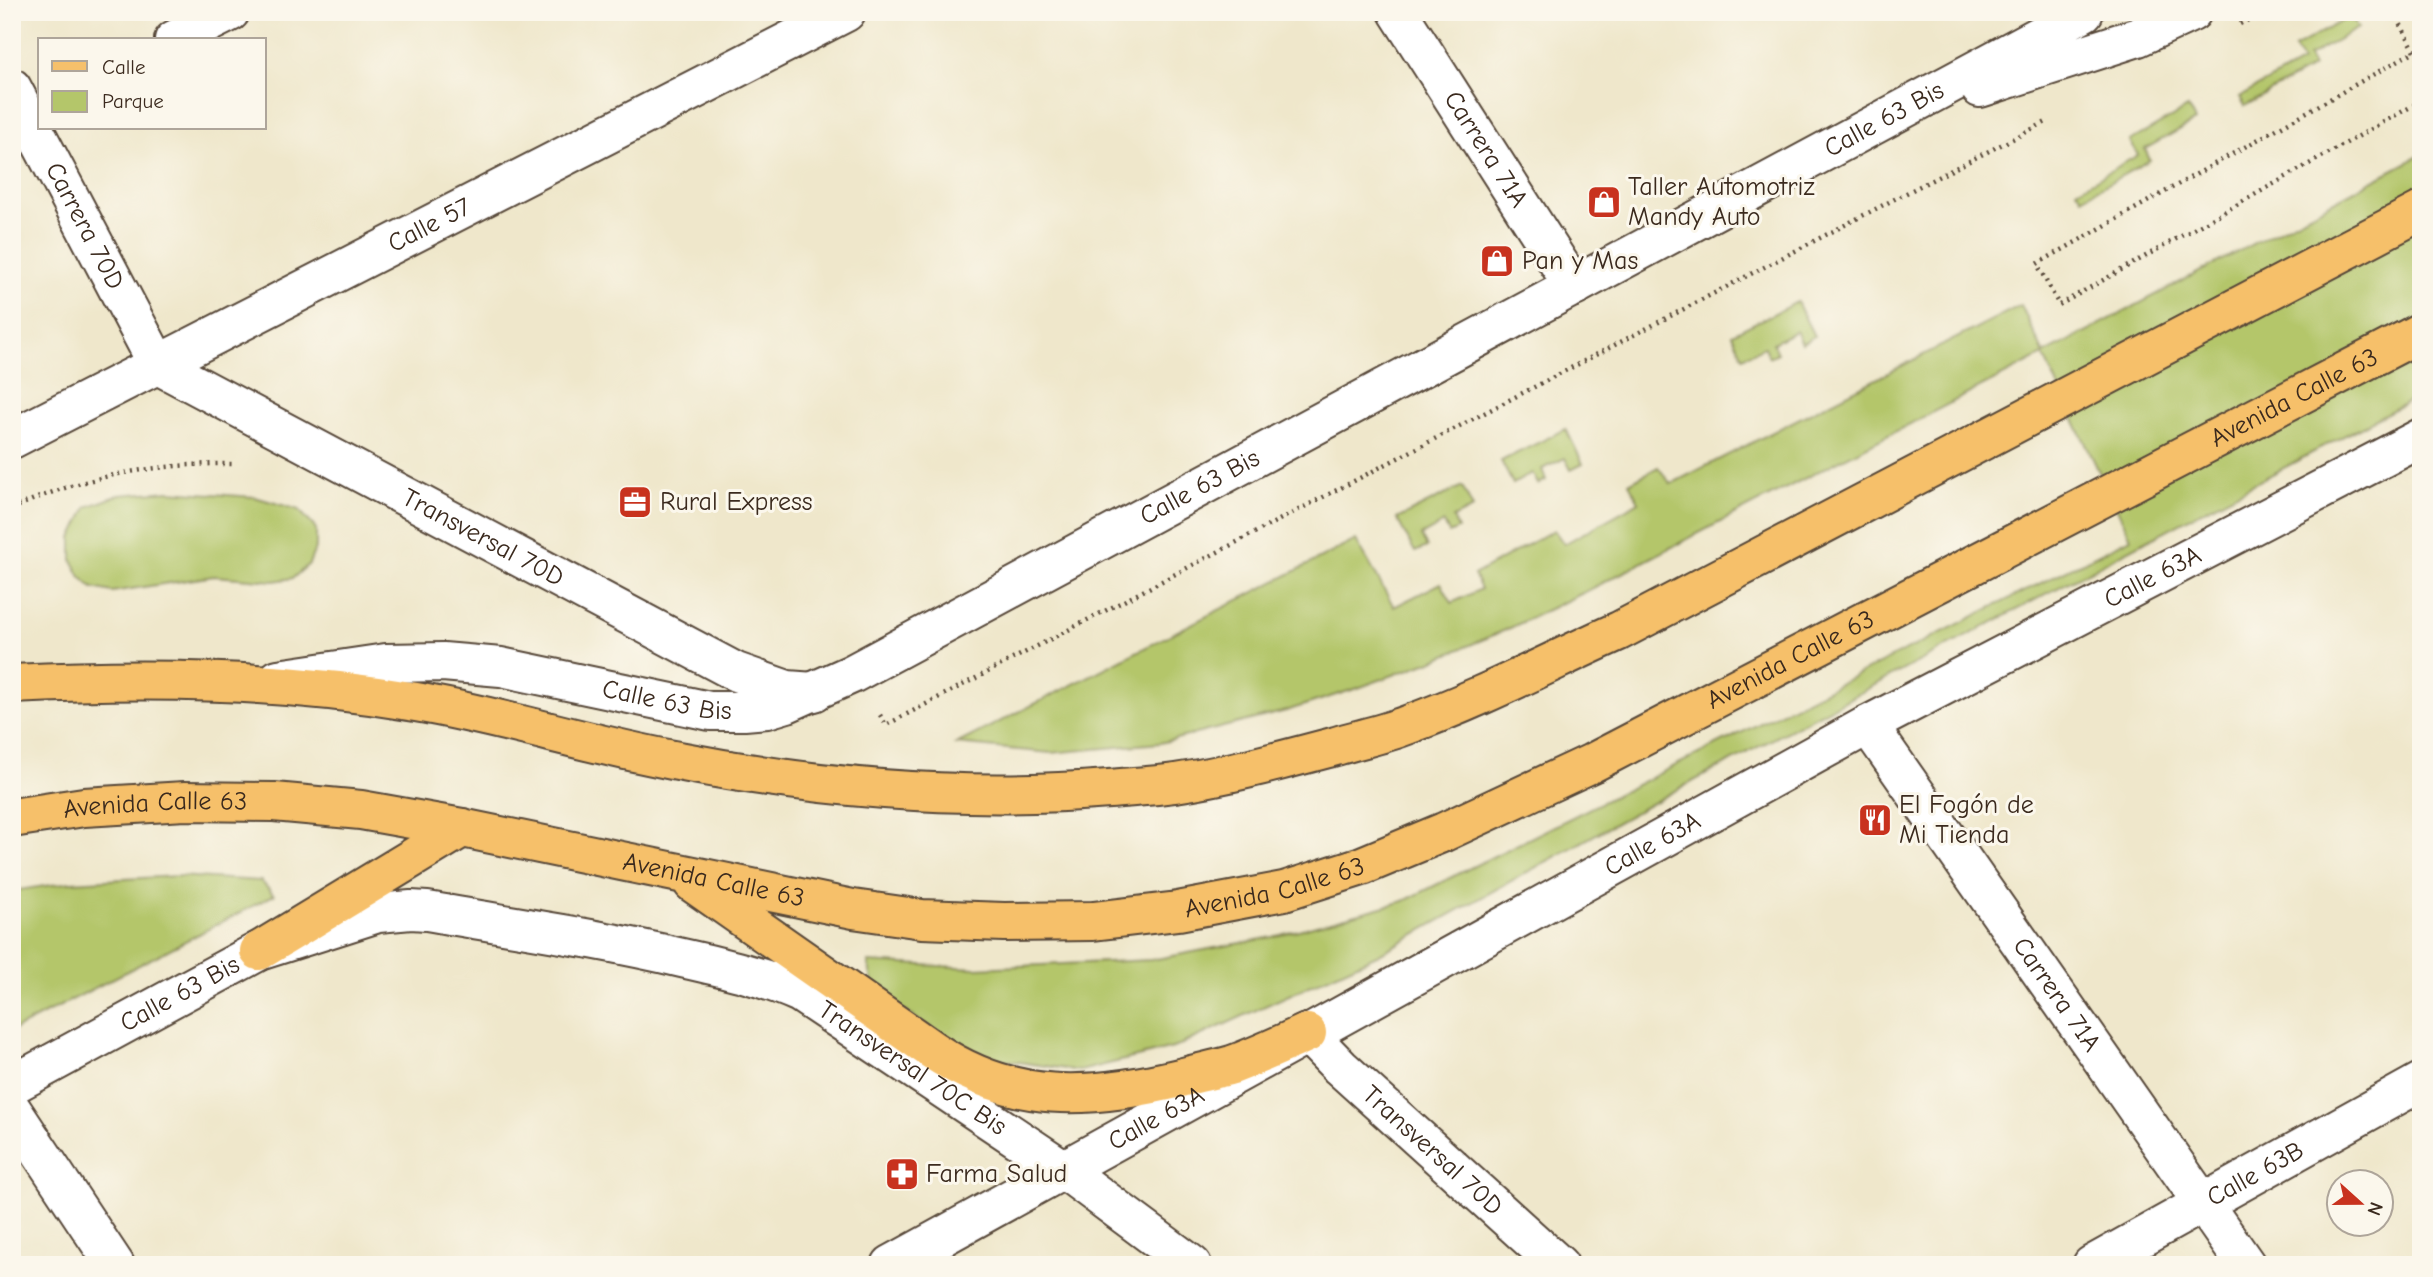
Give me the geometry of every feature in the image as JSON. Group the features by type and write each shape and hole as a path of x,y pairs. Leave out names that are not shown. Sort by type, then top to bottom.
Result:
{"main road":[{"path":"12,684 92,680 257,682 361,694 463,710 671,760 755,774 862,787 953,793 1068,792 1175,783 1287,760 1407,726 1619,631 2421,211"},
{"name":"Avenida Calle 63","path":"12,818 84,807 185,801 274,802 361,810 462,828 853,909 922,919 1093,921 1178,911 1284,891 1362,866 1444,832 1592,763 2421,332"},
{"path":"259,951 462,828"},
{"path":"680,874 932,1051 958,1068 994,1083 1030,1091 1084,1094 1139,1088 1231,1065 1307,1033"}],"street":[{"path":"178,38 230,12"},
{"name":"Calle 57","path":"12,439 846,12"},
{"name":"Carrera 71A","path":"1398,12 1574,287"},
{"name":"Calle 63 Bis","path":"257,682 386,663 443,662 501,667 710,711 767,709 814,692 2084,12"},
{"path":"1892,115 2138,37 2192,12"},
{"name":"Carrera 70D","path":"26,103 38,127"},
{"name":"Carrera 70D","path":"40,130 158,365"},
{"name":"Transversal 70D","path":"158,365 736,672 787,690 814,692"},
{"name":"Calle 63A","path":"891,1265 1868,725 2421,438"},
{"name":"Carrera 71A","path":"1868,725 2246,1265"},
{"name":"Calle 63 Bis","path":"12,1085 259,951 378,913 411,910 550,931 724,968"},
{"name":"Transversal 70C Bis","path":"724,968 772,980 800,993 1063,1169 1192,1265"},
{"name":"Transversal 70D","path":"1307,1033 1340,1068 1559,1265"},
{"name":"Calle 63B","path":"2092,1265 2421,1083"},
{"path":"12,1110 115,1265"}],"path":[{"path":"2240,24 2264,12"},
{"path":"2394,12 2415,51 2037,264 2059,305 2421,102"},
{"path":"886,725 2058,116"},
{"path":"12,509 106,475 191,464 237,464"}],"green space":[{"path":"2351,16 2358,28 2308,57 2313,67 2245,106 2240,97 2302,62 2294,48"},
{"path":"2188,108 2195,121 2145,149 2150,160 2082,198 2077,190 2138,155 2130,141"},
{"path":"2421,155 2421,395 1658,800 1379,954 1173,1048 1080,1071 991,1058 942,1036 874,990 868,962 975,968 1151,960 1273,937 1404,901 2131,538 2043,355 1589,590 1508,629 1358,688 1286,711 1160,743 1051,753 956,744 1356,540 1394,607 1441,583 1452,603 1481,589 1474,575 1554,530 1564,544 1639,502 1629,483 1658,467 1671,484 2021,305 2044,354"},
{"path":"1797,302 1814,336 1802,343 1796,331 1773,343 1778,353 1769,357 1764,347 1743,357 1732,334"},
{"path":"1566,429 1583,464 1571,470 1565,458 1542,469 1546,480 1538,484 1532,473 1513,484 1501,461"},
{"path":"1462,486 1473,508 1453,518 1458,529 1449,533 1444,523 1421,536 1427,547 1415,552 1397,519"},
{"path":"169,491 255,497 299,510 316,529 316,546 309,564 293,578 274,581 214,576 112,592 93,588 81,577 72,560 72,538 87,507 119,495"},
{"path":"177,876 261,881 274,895 12,1031 12,891 71,882"}],"place":[{"name":"Taller Automotriz Mandy Auto","path":"1604,202"},
{"name":"Pan y Mas","path":"1497,261"},
{"name":"Rural Express","path":"635,502"},
{"name":"El Fogón de Mi Tienda","path":"1875,820"},
{"name":"Farma Salud","path":"902,1174"}]}
